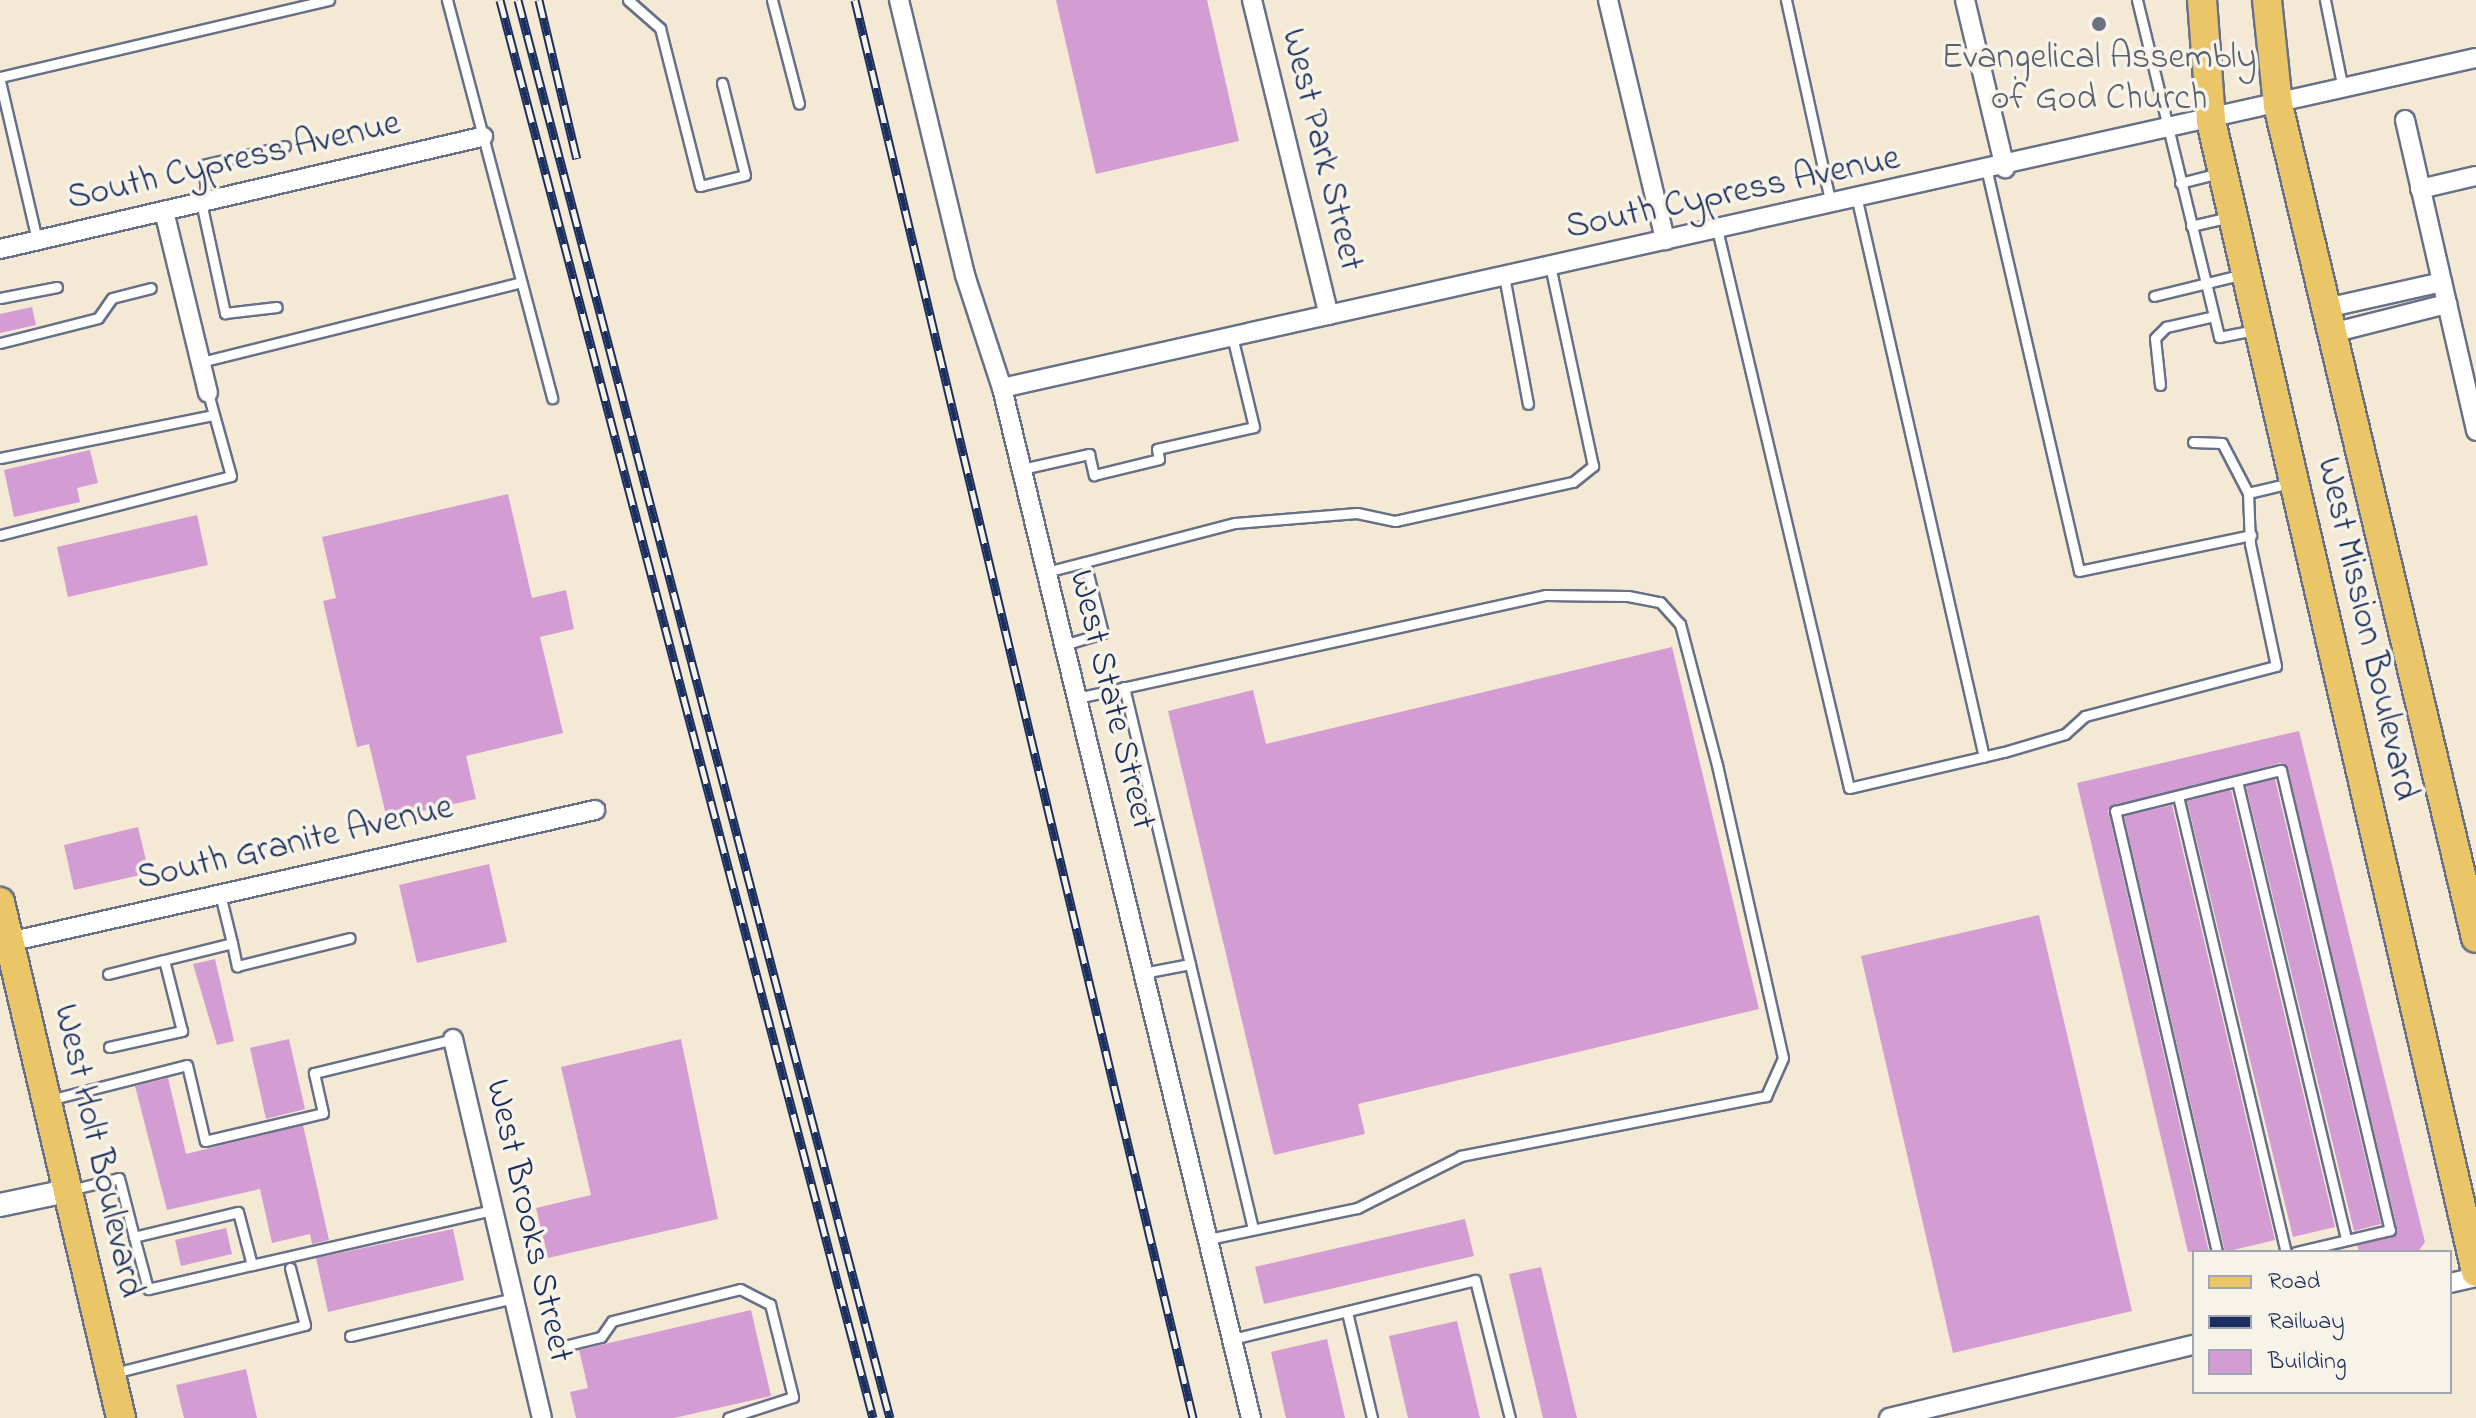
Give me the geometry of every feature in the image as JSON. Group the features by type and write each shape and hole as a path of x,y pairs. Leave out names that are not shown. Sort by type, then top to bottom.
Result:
{"main road":[{"name":"West Mission Boulevard","path":"2202,0 2211,121 2476,1274"},
{"name":"West Mission Boulevard","path":"2267,0 2278,105 2476,938"},
{"name":"West Holt Boulevard","path":"0,902 121,1418"}],"street":[{"name":"West State Street","path":"899,0 965,275 1002,388 1251,1418"},
{"name":"West Park Street","path":"1252,0 1329,315"},
{"path":"1608,0 1665,240"},
{"path":"1965,0 1996,170"},
{"name":"South Cypress Avenue","path":"1002,388 1665,240 1996,170 2476,58"},
{"path":"2405,120 2476,431"},
{"name":"South Cypress Avenue","path":"0,249 483,137"},
{"path":"2420,189 2476,176"},
{"path":"164,211 208,393"},
{"path":"2329,320 2442,282"},
{"path":"2329,320 2447,304"},
{"name":"South Granite Avenue","path":"9,942 595,810"},
{"name":"West Brooks Street","path":"453,1039 542,1418"},
{"path":"0,1205 67,1191"},
{"path":"2452,1282 2476,1274"},
{"path":"1889,1418 2192,1345"}],"lane":[{"path":"37,240 0,79 329,0"},
{"path":"447,0 552,398"},
{"path":"628,0 660,28 700,186 745,175 722,83"},
{"path":"772,0 799,104"},
{"path":"1786,0 1831,205"},
{"path":"2137,0 2166,131 2222,338 2259,329"},
{"path":"2325,0 2343,89"},
{"path":"277,307 225,313 204,202 203,165 285,146"},
{"path":"1996,170 2079,571 2251,535"},
{"path":"2180,183 2222,172"},
{"path":"1857,200 1984,757"},
{"path":"2191,226 2233,217"},
{"path":"1717,229 1849,788 1984,757 2065,734 2085,716 2276,666 2251,535 2248,493 2222,443 2193,442"},
{"path":"1046,572 1235,523 1357,513 1395,521 1573,482 1593,466 1550,266"},
{"path":"2154,296 2246,273"},
{"path":"1504,276 1528,404"},
{"path":"201,362 521,282"},
{"path":"0,298 57,287"},
{"path":"0,343 98,318 112,298 151,288"},
{"path":"2160,385 2155,338 2166,327 2214,316"},
{"path":"1022,469 1089,454 1094,475 1159,459 1157,449 1254,427 1232,336"},
{"path":"0,535 221,482 231,476 208,393"},
{"path":"0,458 214,415"},
{"path":"2248,493 2293,482"},
{"path":"1064,645 1103,633 1085,562"},
{"path":"1077,698 1546,595 1628,596 1660,602 1680,624 1717,765 1783,1058 1766,1096 1461,1156 1357,1208 1208,1239"},
{"path":"1124,687 1253,1229"},
{"path":"2217,1250 2115,811 2281,770 2390,1230 2304,1250"},
{"path":"2237,781 2346,1240"},
{"path":"2178,796 2286,1250"},
{"path":"220,894 237,966 350,938"},
{"path":"108,974 232,943"},
{"path":"109,1047 182,1031 164,960"},
{"path":"1143,973 1190,964"},
{"path":"46,1101 187,1065 205,1141 323,1113 314,1073 453,1039"},
{"path":"67,1191 119,1178 148,1289 493,1210"},
{"path":"134,1237 238,1212 252,1265"},
{"path":"110,1374 305,1325 290,1268"},
{"path":"1232,1340 1475,1280 1510,1418"},
{"path":"564,1346 601,1337 612,1321 740,1289 770,1304 793,1397 728,1418"},
{"path":"350,1336 514,1298"},
{"path":"1347,1312 1372,1418"}],"building":[{"path":"1056,0 1207,0 1239,141 1096,174"},
{"path":"32,307 36,325 0,333 0,314"},
{"path":"90,450 98,483 77,488 80,502 14,517 4,470"},
{"path":"508,494 532,598 566,590 574,629 540,637 563,733 466,756 476,799 387,819 369,744 357,747 323,601 336,598 322,537"},
{"path":"197,515 208,565 68,597 57,547"},
{"path":"1672,647 1759,1009 1358,1104 1365,1134 1274,1155 1168,711 1253,690 1266,744"},
{"path":"2299,731 2425,1242 2419,1250 2358,1250 2357,1245 2392,1237 2397,1228 2288,768 2280,763 2108,810 2209,1250 2188,1252 2077,783"},
{"path":"2275,779 2381,1224 2354,1231 2246,786"},
{"path":"2231,790 2335,1227 2293,1237 2187,801"},
{"path":"2172,805 2275,1240 2225,1250 2124,816"},
{"path":"138,827 149,873 74,890 64,845"},
{"path":"489,864 507,942 417,963 399,885"},
{"path":"2039,915 2132,1311 1953,1353 1861,956"},
{"path":"215,959 234,1041 217,1045 193,964"},
{"path":"289,1039 305,1109 266,1119 250,1048"},
{"path":"681,1039 718,1219 548,1258 536,1208 591,1195 561,1067"},
{"path":"168,1078 186,1154 303,1125 329,1240 312,1244 310,1234 272,1243 260,1189 167,1210 135,1086"},
{"path":"1465,1219 1474,1256 1264,1304 1255,1267"},
{"path":"226,1228 232,1254 181,1266 175,1240"},
{"path":"453,1229 464,1280 328,1312 316,1258"},
{"path":"1541,1267 1577,1418 1543,1418 1509,1274"},
{"path":"751,1310 771,1396 674,1418 576,1418 570,1392 588,1388 579,1350"},
{"path":"1457,1321 1480,1418 1408,1418 1389,1336"},
{"path":"1327,1339 1345,1418 1286,1418 1271,1352"},
{"path":"246,1369 257,1418 184,1418 176,1385"}],"railway":[{"path":"500,0 873,1418"},
{"path":"518,0 890,1418"},
{"path":"539,0 577,159"},
{"path":"855,0 1193,1418"}],"place":[{"name":"Evangelical Assembly of God Church","path":"2099,24"}]}
